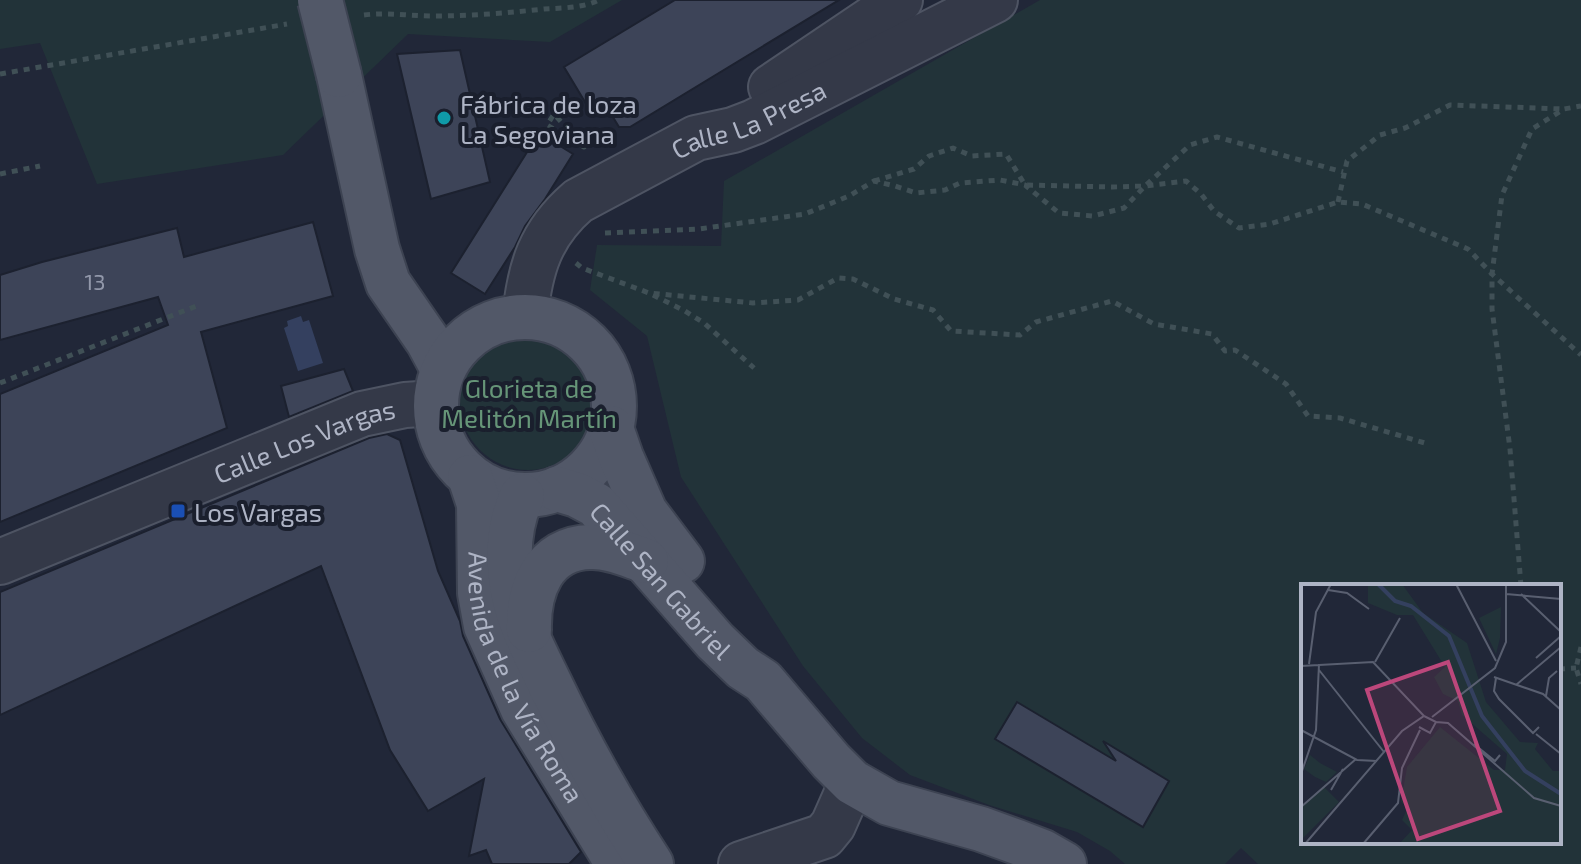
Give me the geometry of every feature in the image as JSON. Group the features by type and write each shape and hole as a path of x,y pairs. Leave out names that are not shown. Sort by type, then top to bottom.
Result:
{"main road":[{"path":"320,0 352,72 415,269 438,306 471,335"},
{"path":"351,0 352,72 377,249 384,274 428,341 439,386 438,425 449,455 470,477 503,493 540,492 582,474 595,461 611,428 613,392 600,358 575,331 541,318 510,318 471,335 452,354 439,386"},
{"name":"Calle San Gabriel","path":"611,428 645,512 747,640 756,655 763,681"},
{"name":"Avenida de la Vía Roma","path":"470,477 479,504 480,580 486,626 523,709 618,864"},
{"name":"Calle San Gabriel","path":"540,492 577,495 596,505 730,656 763,681 852,782 889,803 1005,838 1043,852 1064,864"},
{"name":"Avenida de la Vía Roma","path":"540,492 511,527 513,591 530,640 586,757 651,864"},
{"path":"530,640 531,598 546,566 561,555 577,548 600,547 646,561"}],"street":[{"path":"696,138 900,0"},
{"name":"Calle La Presa","path":"525,316 537,257 549,232 578,201 696,138 754,122 995,0"},
{"name":"Calle Los Vargas","path":"0,562 362,414 405,405 439,386"},
{"path":"741,864 824,836 833,825 852,782"}],"path":[{"path":"1338,202 1347,161 1380,135 1405,128 1450,105 1564,109 1581,106"},
{"path":"1521,584 1510,449 1492,309 1492,274 1502,195 1532,129 1564,109"},
{"path":"554,114 574,136 584,147 547,125 554,114"},
{"path":"584,147 606,134"},
{"path":"604,233 699,229 805,214 849,196 874,181 914,169 929,156 953,148 972,156 1006,154 1025,185 1059,213 1093,216 1124,208 1190,145 1217,137 1343,172"},
{"path":"0,174 40,166"},
{"path":"874,181 916,193 945,190 960,183 1000,180 1025,185 1113,187 1186,181 1214,211 1239,228 1270,224 1338,202 1362,204 1468,249 1581,355"},
{"path":"582,268 649,293 685,311 704,323 754,368"},
{"path":"649,293 753,303 798,300 838,278 853,279 894,299 933,310 951,331 1020,335 1036,322 1112,301 1154,324 1212,334 1225,351 1235,350 1286,384 1308,416 1340,418 1425,443"},
{"path":"0,384 199,305"},
{"path":"1581,647 1576,668 1581,684"},
{"path":"1561,669 1576,668"}],"green space":[{"path":"0,0 622,0 550,42 408,34 283,155 97,184 40,43 0,49"},
{"path":"1040,0 1581,0 1581,864 1258,864 1241,848 1225,864 1125,864 1110,851 1077,832 989,805 910,775 862,738 803,666 681,477 647,336 590,290 597,245 721,246 724,181"},
{"name":"Glorieta de Melitón Martín","path":"528,334 554,339 576,354 591,376 596,402 591,428 576,450 554,465 528,470 502,465 480,450 465,428 460,402 465,376 480,354 502,339"}],"water":[{"path":"301,316 303,322 309,320 323,363 298,371 284,328 288,326 287,321"}],"building":[{"path":"675,0 839,0 630,127 619,127 603,101 588,107 564,67"},
{"name":"Fábrica de loza La Segoviana","path":"460,50 490,182 431,199 397,54"},
{"name":"Fábrica de loza La Segoviana","path":"539,133 573,154 485,294 451,273"},
{"path":"313,222 333,296 201,332 227,428 0,522 0,394 168,325 158,297 0,340 0,275 177,228 184,257"},
{"path":"344,369 353,391 289,417 281,386"},
{"path":"387,434 400,440 438,571 500,719 581,852 569,864 492,864 486,850 469,856 484,779 428,811 390,750 321,566 0,715 0,592 369,438"},
{"path":"1017,702 1116,761 1103,741 1169,781 1143,827 995,739"}],"place":[{"name":"Fábrica de loza La Segoviana","path":"444,118"},
{"name":"Los Vargas","path":"178,511"}]}
